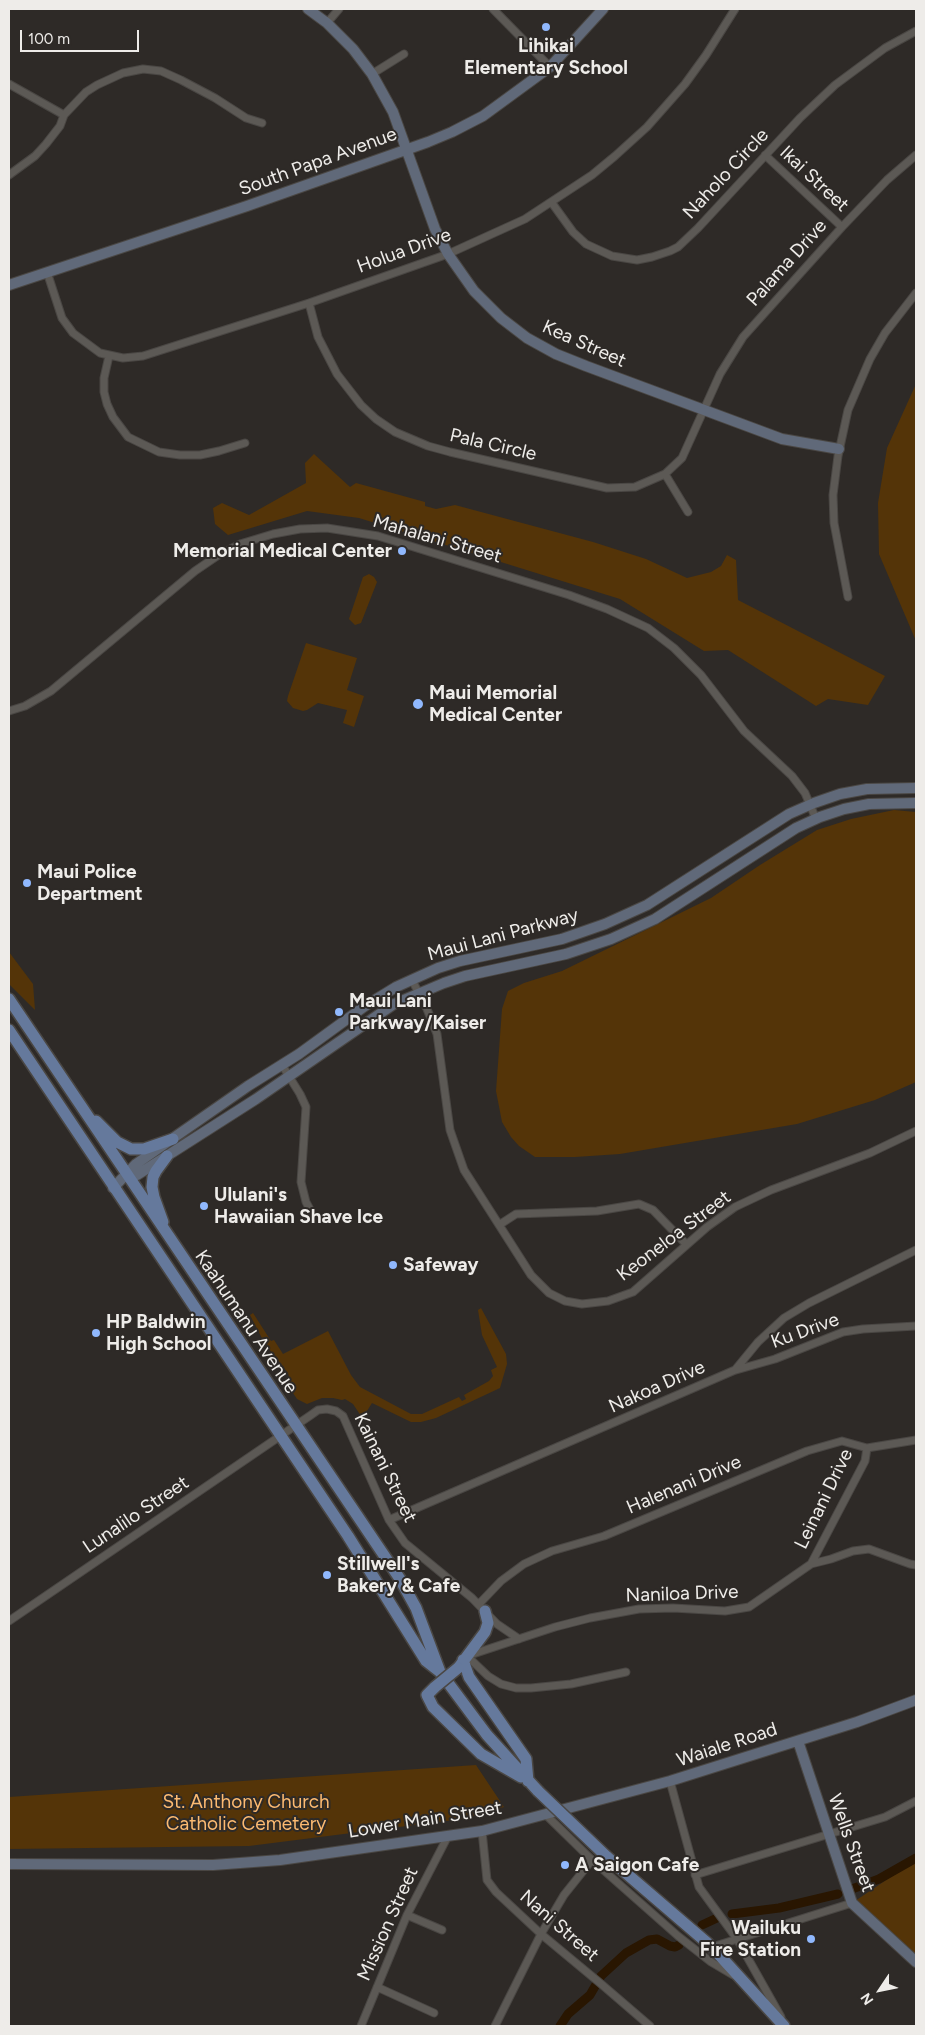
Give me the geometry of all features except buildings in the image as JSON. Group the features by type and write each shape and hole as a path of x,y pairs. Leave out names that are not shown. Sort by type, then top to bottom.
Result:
{"main road":[{"name":"Kaahumanu Avenue","path":"9,999 400,1579 416,1608 440,1672"},
{"name":"Kaahumanu Avenue","path":"9,1030 113,1188 348,1536 426,1661 440,1672 487,1735 528,1781 606,1856 712,1946 785,2026"},
{"path":"80,1106 117,1142 131,1149 144,1149 172,1139"},
{"path":"167,1156 153,1177 152,1187 170,1240"},
{"path":"378,1547 379,1557 370,1572 379,1574 389,1573 400,1579"},
{"path":"482,1607 487,1627 463,1662 433,1688 428,1695 430,1703 481,1754 528,1781"},
{"path":"463,1662 468,1677 526,1758 528,1781"}],"street":[{"name":"Kea Street","path":"308,9 327,23 353,49 372,74 394,112 435,229 448,254 456,268 485,302 502,318 527,338 556,354 586,366 782,439 839,450"},
{"path":"327,23 339,9"},
{"path":"493,9 550,67"},
{"name":"South Papa Avenue","path":"9,285 246,206 452,132 483,116 550,67 603,9"},
{"name":"Holua Drive","path":"47,272 62,318 73,332 100,352 109,356 123,358 143,356 448,254 525,219 592,175 646,127 685,84 706,56 735,9"},
{"name":"Naholo Circle","path":"552,202 573,232 586,244 612,256 630,260 652,257 678,247 800,118 835,84 885,48 916,31"},
{"path":"372,74 404,54"},
{"path":"9,175 35,156 60,126 64,115 86,92 123,73 143,68 161,71 181,80 215,98 246,118 262,123"},
{"path":"9,84 64,115"},
{"name":"Ikai Street","path":"765,155 842,227"},
{"name":"Palama Drive","path":"705,410 720,374 759,318 887,180 916,155"},
{"path":"848,597 834,519 833,495 839,450 848,410 870,359 885,333 916,293"},
{"name":"Pala Circle","path":"309,302 318,337 337,374 361,405 376,419 396,432 428,446 450,452 607,488 635,487 665,474 682,458 705,410"},
{"path":"109,356 104,378 106,404 112,417 128,437 160,452 180,455 200,455 245,443"},
{"path":"665,474 688,512"},
{"name":"Mahalani Street","path":"9,711 25,706 51,691 195,571 217,556 246,542 273,534 300,529 327,528 378,536 569,595 607,609 648,628 674,648 701,676 744,731 792,776 805,794 816,819"},
{"name":"Maui Lani Parkway","path":"113,1188 127,1176 132,1167 383,994 460,961 562,939 606,924 647,905 789,814 810,805 840,794 867,789 916,788"},
{"name":"Maui Lani Parkway","path":"127,1176 137,1175 167,1156 394,1004 465,976 566,954 611,939 655,919 789,833 816,819 844,809 869,804 916,803"},
{"name":"Keoneloa Street","path":"412,980 427,1009 436,1034 450,1130 464,1170 531,1275 549,1293 565,1301 582,1304 608,1302 633,1292 706,1227 734,1207 771,1190 870,1153 916,1131"},
{"path":"282,1065 306,1108 301,1182 306,1202 314,1217"},
{"path":"499,1225 516,1214 597,1211 639,1204 653,1210 686,1244"},
{"name":"Nakoa Drive","path":"389,1520 735,1370 758,1342 784,1318 808,1303 916,1250"},
{"name":"Ku Drive","path":"735,1370 775,1359 843,1332 916,1326"},
{"name":"Kainani Street","path":"280,1436 318,1410 340,1412 389,1520 401,1538 414,1552 482,1607 504,1630 519,1639"},
{"name":"Lunalilo Street","path":"9,1621 280,1436"},
{"name":"Halenani Drive","path":"482,1607 515,1570 552,1552 604,1536 814,1449 842,1441 867,1448 916,1440"},
{"name":"Leinani Drive","path":"811,1564 865,1460 867,1448"},
{"name":"Naniloa Drive","path":"463,1662 519,1639 590,1618 638,1609 673,1608 725,1611 749,1607 811,1564 853,1551 868,1549 910,1564 916,1564"},
{"path":"463,1662 502,1684 516,1688 571,1684 626,1672"},
{"name":"Waiale Road","path":"546,1815 670,1782 857,1722 916,1700"},
{"name":"Wells Street","path":"798,1741 852,1903 916,1962"},
{"path":"670,1782 695,1875 700,1887 737,1939 785,2026"},
{"path":"695,1875 885,1817 916,1802"},
{"path":"546,1815 592,1860 678,1936 711,1962 742,1980"},
{"name":"Lower Main Street","path":"9,1864 213,1865 280,1860 482,1831 546,1815"},
{"name":"Nani Street","path":"482,1831 484,1864 489,1884 541,1934 650,2026"},
{"name":"Mission Street","path":"361,2026 407,1915 448,1836"},
{"path":"495,2026 541,1934 564,1895 592,1860"},
{"path":"712,1946 852,1903"},
{"path":"407,1915 442,1930"},
{"path":"377,1987 434,2013"}],"green space":[{"path":"916,384 916,641 879,554 878,503 887,448"},
{"path":"314,454 350,487 356,483 425,502 425,506 436,509 455,505 593,542 646,559 687,578 711,572 721,566 727,555 736,560 738,600 885,676 868,705 828,699 816,706 728,650 704,651 620,599 359,518 307,511 228,535 215,524 213,508 222,503 249,515 306,483 305,463"},
{"path":"369,574 377,582 361,623 355,625 349,619 363,577"},
{"path":"306,643 357,658 347,690 364,696 354,727 343,723 347,710 318,703 303,711 293,708 287,701"},
{"path":"894,810 916,812 916,1082 875,1100 797,1124 620,1154 535,1157 519,1146 511,1137 502,1122 496,1091 502,1009 508,991 524,983 562,971 711,898 817,830 851,819"},
{"path":"9,952 33,984 35,1010 9,984"},
{"path":"481,1308 506,1354 507,1364 500,1388 436,1418 421,1422 411,1422 372,1403 361,1416 353,1404 345,1399 322,1398 307,1404 297,1399 293,1393 288,1373 265,1344 250,1315 253,1313 271,1341 274,1340 283,1354 328,1331 351,1375 360,1387 411,1414 422,1414 459,1397 462,1401 466,1399 464,1395 489,1381 493,1376 491,1370 497,1367 482,1335 478,1310"},
{"name":"St. Anthony Church Catholic Cemetery","path":"476,1765 504,1807 462,1819 249,1846 9,1849 9,1797"},
{"path":"916,1860 916,1962 852,1903"}],"waterway":[{"path":"852,1889 879,1879 916,1858"},
{"path":"732,1914 779,1908 838,1894"},
{"path":"702,1925 717,1918"},
{"path":"560,2026 568,2014 590,1995 601,1976 626,1953 649,1940 657,1939 675,1947 679,1945"}],"place":[{"name":"Lihikai Elementary School","path":"546,27"},
{"name":"Memorial Medical Center","path":"402,551"},
{"name":"Maui Memorial Medical Center","path":"418,704"},
{"name":"Maui Police Department","path":"27,883"},
{"name":"Maui Lani Parkway/Kaiser","path":"339,1012"},
{"name":"Ululani's Hawaiian Shave Ice","path":"204,1206"},
{"name":"Safeway","path":"393,1265"},
{"name":"HP Baldwin High School","path":"96,1333"},
{"name":"Stillwell's Bakery & Cafe","path":"327,1575"},
{"name":"A Saigon Cafe","path":"565,1865"},
{"name":"Wailuku Fire Station","path":"811,1939"}]}
